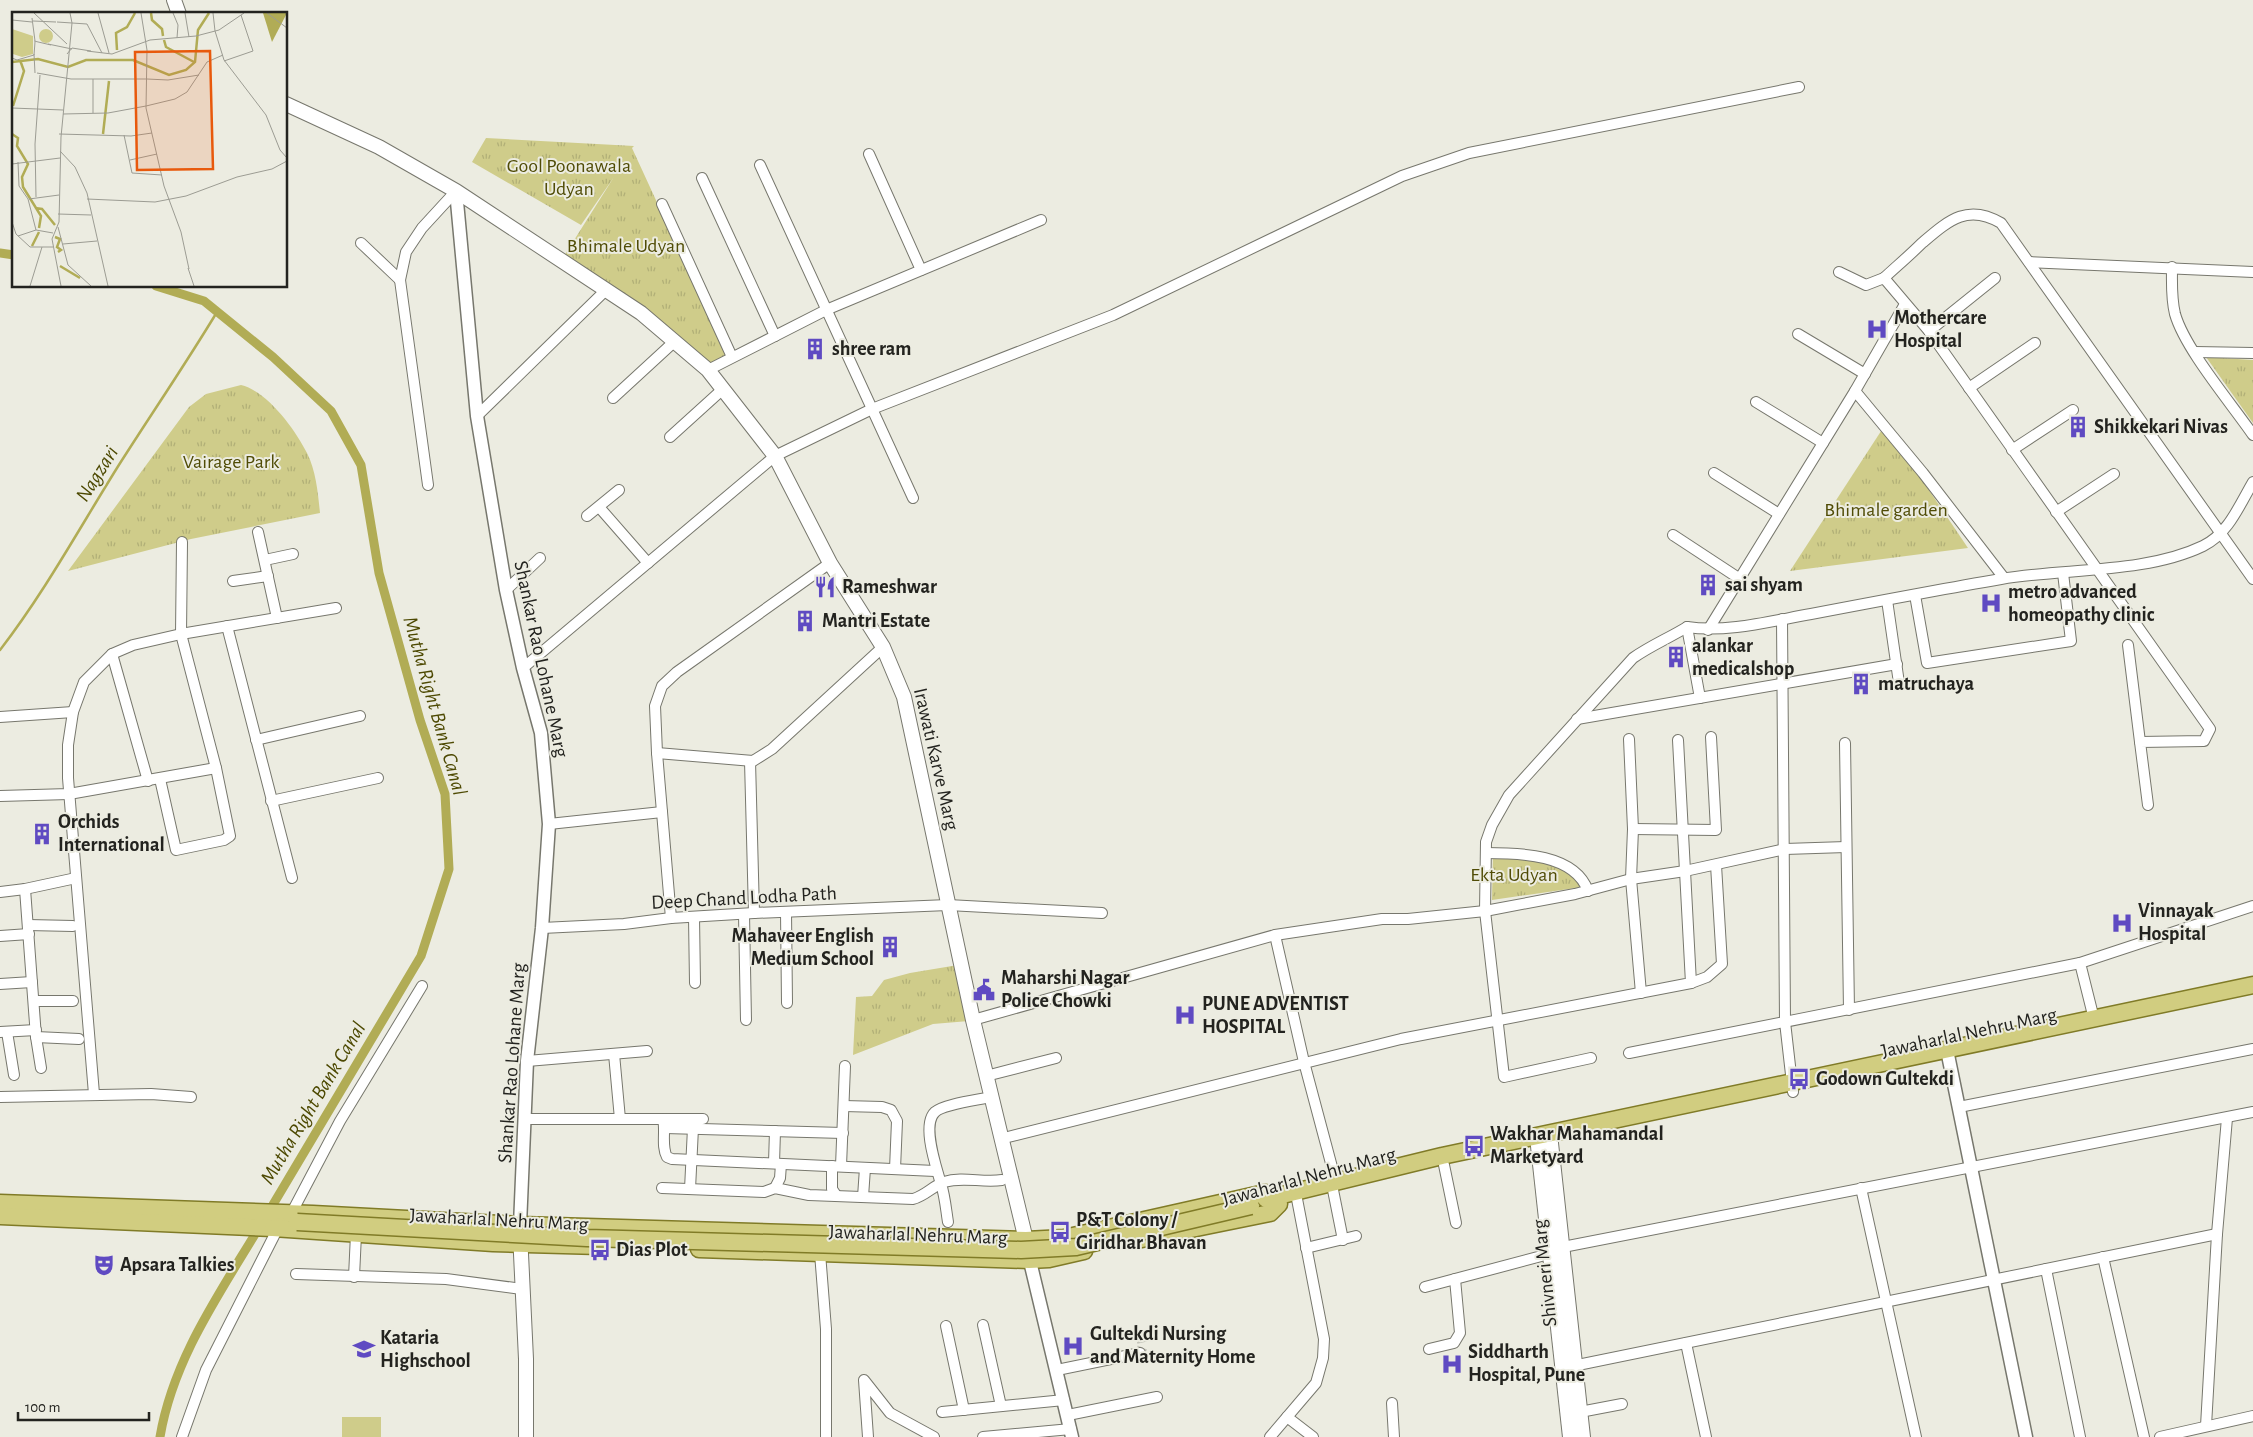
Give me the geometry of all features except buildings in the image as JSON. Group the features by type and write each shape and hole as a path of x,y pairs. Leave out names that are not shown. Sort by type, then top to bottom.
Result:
{"main road":[{"path":"174,0 178,12"},
{"name":"Irawati Karve Marg","path":"288,105 379,147 456,191 607,289 675,341 708,370 775,456 830,563 883,647 904,697 973,1020 1026,1240"},
{"name":"Jawaharlal Nehru Marg","path":"1948,1054 2094,1019 2253,985"},
{"name":"Jawaharlal Nehru Marg","path":"283,1221 520,1225 1026,1240 1064,1238 1265,1193 1278,1200 1297,1199 1334,1186 1444,1165 1544,1140 1792,1087 1948,1054 2253,995"},
{"name":"Jawaharlal Nehru Marg","path":"283,1221 356,1234 520,1245 1028,1260 1048,1259 1270,1213 1278,1200 1434,1158 1544,1140"},
{"name":"Shivneri Marg","path":"1544,1140 1563,1247 1569,1366 1570,1437"},
{"name":"Shivneri Marg","path":"1544,1140 1549,1254 1569,1366 1580,1412 1583,1437"},
{"path":"0,1203 587,1238 1021,1250 1076,1246 1251,1206 1265,1208 1278,1200"},
{"path":"0,1216 232,1218"},
{"path":"520,1225 526,1359 526,1437"}],"street":[{"path":"523,668 775,456 872,410 1113,315 1410,173 1469,153 1799,87"},
{"path":"869,154 921,270"},
{"path":"760,165 913,498"},
{"path":"702,178 775,336"},
{"path":"428,485 400,280 406,252 422,228 456,191"},
{"name":"Shankar Rao Lohane Marg","path":"456,191 477,416 506,590 523,668 541,732 549,824 542,928 528,1061 520,1225"},
{"path":"662,204 732,357"},
{"path":"1839,272 1866,285 1884,278 1947,221 1971,214 1982,214 2001,223 2253,579"},
{"path":"708,370 826,310 1042,220"},
{"path":"360,243 400,280"},
{"path":"2029,262 2253,272"},
{"path":"2172,267 2171,292 2175,315 2195,352 2253,435"},
{"path":"1884,278 1929,331 2210,729 2204,741 2140,742"},
{"path":"1929,331 1995,278"},
{"path":"477,416 607,289"},
{"path":"1708,630 1856,391 1905,304"},
{"path":"1798,334 1865,374"},
{"path":"613,398 675,341"},
{"path":"1970,388 2035,343"},
{"path":"2195,352 2253,353"},
{"path":"670,437 723,389"},
{"path":"1856,391 1923,473 2004,578"},
{"path":"1756,402 1823,443"},
{"path":"2012,450 2073,410"},
{"path":"1714,473 1779,514"},
{"path":"2056,512 2114,474"},
{"path":"1591,1058 1504,1077 1485,910 1486,842 1492,825 1509,795 1632,658 1647,647 1667,640 1687,627 1708,630 1782,619 2004,578 2098,569 2167,558 2189,552 2221,536 2253,482"},
{"path":"587,516 619,490"},
{"path":"599,506 648,563"},
{"path":"258,532 277,618"},
{"path":"1673,535 1740,578"},
{"path":"160,779 176,850 224,840 230,836 216,768 181,634 182,542"},
{"path":"265,560 293,554"},
{"path":"506,590 540,558"},
{"path":"671,918 657,753 655,706 662,686 677,672 830,563"},
{"path":"1915,595 1927,663 2071,641 2063,573"},
{"path":"233,581 268,576"},
{"path":"1887,600 1899,683"},
{"path":"94,1094 69,794 68,745 73,712 84,682 112,654 132,645 181,634 336,608"},
{"path":"1782,619 1785,1022 1792,1087"},
{"path":"227,626 292,878"},
{"path":"1687,627 1700,698"},
{"path":"2128,645 2148,804"},
{"path":"657,753 750,761 762,757 883,647"},
{"path":"112,654 148,781"},
{"path":"1577,719 1897,664"},
{"path":"0,717 73,712"},
{"path":"256,740 360,716"},
{"path":"1633,829 1716,830 1711,737"},
{"path":"1629,739 1633,829 1631,879 1641,993"},
{"path":"1678,740 1691,983"},
{"path":"1844,743 1849,1010"},
{"path":"746,1020 750,761"},
{"path":"0,796 69,794 216,768"},
{"path":"271,801 378,778"},
{"path":"549,824 662,812"},
{"path":"973,1020 1275,935 1382,919 1408,919 1485,910 1588,891 1631,879 1716,865 1785,849 1846,846"},
{"path":"1486,853 1523,855 1551,860 1569,867 1584,879 1588,891"},
{"path":"1000,1138 1401,1039 1691,983 1707,977 1722,964 1716,865"},
{"path":"0,892 25,889 76,878"},
{"path":"25,889 36,1034 41,1068"},
{"name":"Deep Chand Lodha Path","path":"542,928 624,924 671,918 749,913 948,905 1102,913"},
{"path":"1629,1053 2080,963 2253,906"},
{"path":"786,912 787,1003"},
{"path":"694,917 695,983"},
{"path":"0,936 28,930 73,926"},
{"path":"1275,935 1334,1186 1343,1240"},
{"path":"2080,963 2094,1019"},
{"path":"0,984 32,982"},
{"path":"182,1437 206,1370 283,1221 340,1121 422,986"},
{"path":"34,1001 73,1001"},
{"path":"14,1075 4,1032 79,1039"},
{"path":"1959,1107 2253,1049"},
{"path":"528,1061 647,1051"},
{"path":"614,1054 620,1119"},
{"path":"1948,1054 2026,1437"},
{"path":"986,1076 1056,1058"},
{"path":"836,1196 832,1189 843,1133 845,1066"},
{"path":"0,1096 151,1094 191,1098"},
{"path":"948,1222 941,1183 935,1171 929,1126 935,1112 944,1107 991,1097"},
{"path":"844,1106 891,1110 897,1121 895,1169"},
{"path":"1425,1287 1549,1254 1563,1247 2253,1112"},
{"path":"2206,1426 2216,1234 2227,1118"},
{"path":"525,1119 620,1119 693,1128 843,1133"},
{"path":"664,1124 703,1119"},
{"path":"664,1124 664,1152 667,1157 690,1160 935,1171"},
{"path":"690,1189 693,1128"},
{"path":"775,1131 780,1178 775,1188"},
{"path":"1444,1165 1456,1223"},
{"path":"863,1197 865,1168"},
{"path":"662,1188 764,1192 775,1188 800,1194 914,1200 941,1183 956,1179 989,1182 1002,1180"},
{"path":"1861,1188 1916,1437"},
{"path":"1270,1437 1316,1383 1323,1358 1324,1339 1297,1199"},
{"path":"354,1277 356,1234"},
{"path":"1569,1366 2216,1234"},
{"path":"1306,1248 1356,1236"},
{"path":"983,1437 1071,1433 1058,1370 1028,1260 1026,1240"},
{"path":"820,1253 826,1329 826,1437"},
{"path":"2103,1257 2144,1437"},
{"path":"2046,1269 2080,1437"},
{"path":"296,1274 446,1279 522,1289"},
{"path":"1429,1349 1454,1343 1460,1332 1455,1279"},
{"path":"983,1325 1000,1406"},
{"path":"946,1326 964,1410"},
{"path":"1686,1343 1706,1437"},
{"path":"1058,1370 1140,1353"},
{"path":"868,1437 864,1380 890,1413 934,1437"},
{"path":"1068,1415 1157,1397"},
{"path":"942,1412 1064,1400"},
{"path":"1392,1403 1394,1437"},
{"path":"1580,1412 1622,1404"},
{"path":"2160,1437 2253,1416"},
{"path":"1287,1417 1313,1437"}],"green space":[{"name":"Bhimale Udyan","path":"486,138 634,146 632,148 729,359 711,369 564,256 614,177 581,225 472,162"},
{"path":"2206,357 2253,360 2253,423"},
{"name":"Vairage Park","path":"241,385 261,395 270,403 288,423 302,443 315,475 320,513 191,539 68,571 189,407 206,394"},
{"name":"Bhimale garden","path":"1885,425 1968,548 1790,571"},
{"name":"Ekta Udyan","path":"1493,853 1556,862 1589,886 1492,900"},
{"path":"958,965 969,1021 933,1024 853,1055 856,997 872,996 884,980 910,973"},
{"path":"342,1417 381,1417 381,1437 342,1437"}],"waterway":[{"name":"Mutha Right Bank Canal","path":"0,253 12,255"},
{"name":"Mutha Right Bank Canal","path":"162,288 204,301 273,357 331,411 361,465 379,573 420,720 445,794 449,869 421,956 268,1213"},
{"name":"Nagzari","path":"0,650 46,583 217,312"},
{"name":"Mutha Right Bank Canal","path":"160,1437 166,1408 187,1354 214,1302 260,1226"}],"tunnel":[{"path":"1140,1333 1143,1346 1140,1353"}],"place":[{"name":"Mothercare Hospital","path":"1877,329"},
{"name":"shree ram","path":"815,349"},
{"name":"Shikkekari Nivas","path":"2078,427"},
{"name":"sai shyam","path":"1708,585"},
{"name":"Rameshwar","path":"825,587"},
{"name":"metro advanced homeopathy clinic","path":"1991,603"},
{"name":"Mantri Estate","path":"805,621"},
{"name":"alankar medicalshop","path":"1676,657"},
{"name":"matruchaya","path":"1861,684"},
{"name":"Orchids International","path":"42,834"},
{"name":"Vinnayak Hospital","path":"2122,923"},
{"name":"Mahaveer English Medium School","path":"890,947"},
{"name":"Maharshi Nagar Police Chowki","path":"984,990"},
{"name":"PUNE ADVENTIST HOSPITAL","path":"1185,1015"},
{"name":"Godown Gultekdi","path":"1799,1079"},
{"name":"Wakhar Mahamandal Marketyard","path":"1474,1146"},
{"name":"P&T Colony / Giridhar Bhavan","path":"1060,1232"},
{"name":"Dias Plot","path":"600,1250"},
{"name":"Apsara Talkies","path":"104,1265"},
{"name":"Gultekdi Nursing and Maternity Home","path":"1073,1346"},
{"name":"Kataria Highschool","path":"364,1349"},
{"name":"Siddharth Hospital, Pune","path":"1452,1364"}],"park label":[{"name":"Gool Poonawala Udyan","path":"569,178"}]}
